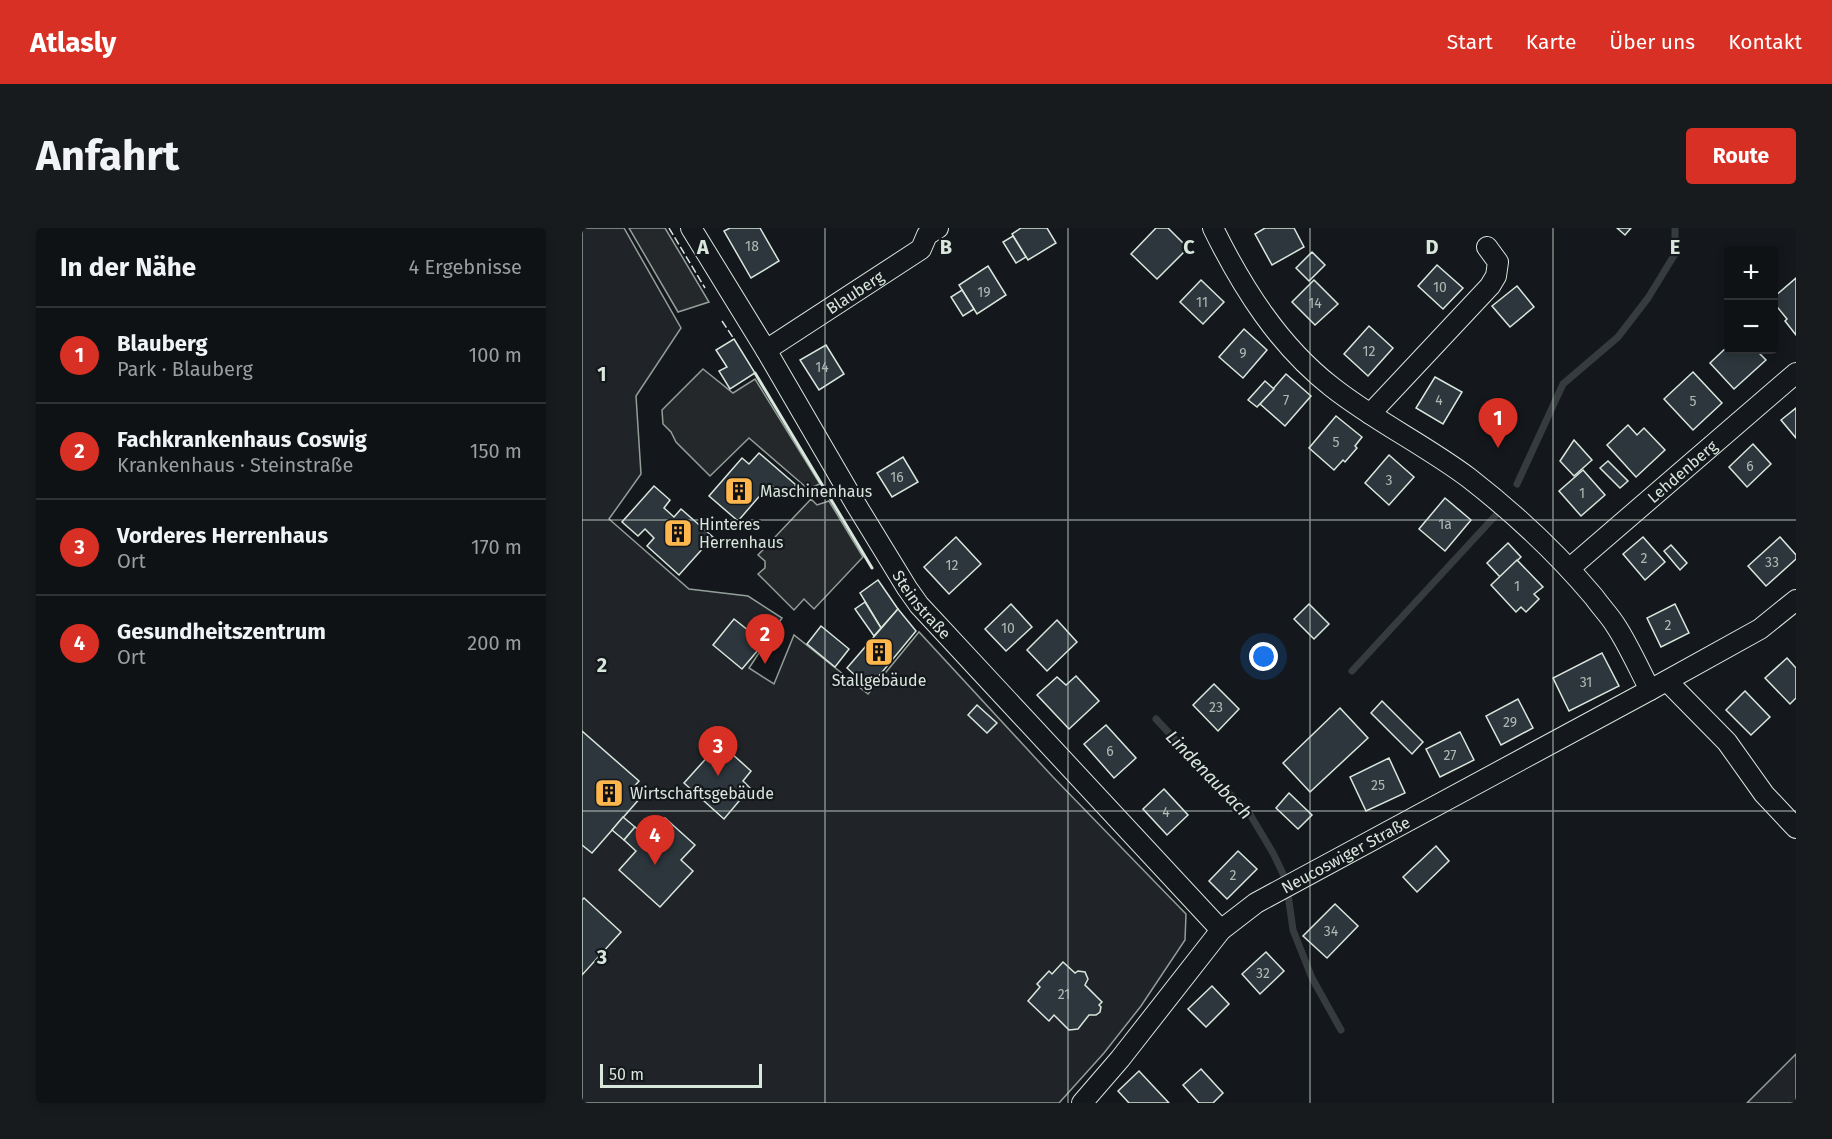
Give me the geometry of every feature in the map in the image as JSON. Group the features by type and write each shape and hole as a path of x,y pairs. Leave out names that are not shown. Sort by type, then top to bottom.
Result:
{"street":[{"name":"Steinstraße","path":"691,228 907,588 920,605 1221,930"},
{"name":"Blauberg","path":"766,350 921,249 927,235 938,228"},
{"path":"1213,228 1230,263 1275,329 1308,367 1370,414 1467,477 1508,510 1569,568 1616,625 1659,686 1727,742 1764,794 1796,828"},
{"path":"1370,414 1490,286 1496,276 1498,262 1487,247"},
{"name":"Lehdenberg","path":"1569,568 1796,373"},
{"name":"Neucoswiger Straße","path":"1082,1103 1120,1059 1221,930 1256,903 1659,686 1760,628 1796,600"}],"shaded area":[{"path":"582,228 624,228 681,328 636,396 641,474 609,519 689,589 748,596 782,618 749,668 774,684 794,635 868,694 919,632 1053,777 1186,914 1185,940 1141,1006 1104,1053 1059,1103 582,1103"},
{"path":"629,228 665,228 709,302 678,312"},
{"path":"703,369 733,393 755,379 820,484 808,489 749,438 710,476 676,442 671,432 663,424 662,410"},
{"path":"811,499 817,505 829,501 863,557 814,609 804,599 794,610 758,574 765,568 765,561 758,555"},
{"path":"1796,1054 1796,1103 1747,1103"}],"building":[{"path":"730,228 760,228 779,261 751,278 724,231"},
{"path":"1021,228 1047,228 1056,243 1028,260 1012,234"},
{"path":"1156,228 1168,228 1188,248 1157,279 1131,254"},
{"path":"1265,228 1294,228 1304,247 1272,265 1255,234"},
{"path":"1617,228 1631,228 1625,235"},
{"path":"1013,236 1026,257 1016,263 1003,242"},
{"path":"1312,252 1325,265 1309,281 1296,268"},
{"path":"1437,265 1463,288 1443,309 1418,286"},
{"path":"988,266 1006,295 977,314 959,285"},
{"path":"1796,278 1796,335 1778,308 1778,294"},
{"path":"1201,280 1224,302 1203,324 1180,302"},
{"path":"1314,280 1338,304 1315,325 1292,302"},
{"path":"1517,286 1534,307 1510,327 1492,306"},
{"path":"962,290 974,309 963,316 951,297"},
{"path":"1369,326 1393,348 1368,376 1344,354"},
{"path":"1244,329 1267,350 1243,378 1219,357"},
{"path":"734,339 755,373 730,389 719,371 727,367 716,350"},
{"path":"826,345 844,374 819,390 800,360"},
{"path":"1724,350 1724,354 1760,354 1766,360 1734,389 1710,363"},
{"path":"1693,372 1722,403 1693,430 1664,399"},
{"path":"1286,374 1311,396 1285,426 1260,404"},
{"path":"1435,377 1462,392 1443,424 1416,408"},
{"path":"1265,381 1274,389 1257,407 1248,400"},
{"path":"1796,408 1796,438 1781,420"},
{"path":"1336,416 1362,437 1355,446 1357,448 1345,462 1343,460 1334,470 1309,448"},
{"path":"1628,425 1637,435 1644,428 1665,450 1636,477 1607,445"},
{"path":"1574,440 1592,460 1574,476 1560,461"},
{"path":"1753,444 1771,464 1747,487 1729,467"},
{"name":"Maschinenhaus","path":"759,453 796,485 785,497 770,484 738,521 709,496 742,458 749,464"},
{"path":"1389,455 1414,477 1389,505 1365,483"},
{"path":"903,457 918,482 892,497 877,473"},
{"path":"1608,461 1628,481 1620,488 1600,468"},
{"path":"1583,470 1605,495 1581,516 1559,491"},
{"name":"Hinteres Herrenhaus","path":"654,486 670,500 664,508 674,517 681,509 713,537 679,575 647,546 654,538 645,529 638,536 622,522"},
{"path":"1445,498 1471,520 1445,551 1419,529"},
{"path":"956,537 981,564 949,594 924,567"},
{"path":"1643,537 1665,562 1645,580 1623,554"},
{"path":"1780,537 1796,555 1796,559 1766,586 1748,566"},
{"path":"1508,543 1521,557 1500,577 1487,563"},
{"path":"1671,545 1687,563 1680,570 1664,551"},
{"path":"1517,560 1543,587 1534,594 1539,599 1526,612 1521,607 1516,612 1491,585"},
{"path":"878,580 898,609 881,628 860,593"},
{"path":"865,602 881,628 874,636 855,609"},
{"path":"1011,604 1032,627 1006,651 985,629"},
{"path":"1309,604 1329,624 1314,639 1294,619"},
{"path":"1675,604 1689,633 1661,647 1647,618"},
{"name":"Stallgebäude","path":"898,609 916,631 869,688 847,668"},
{"path":"734,619 764,643 742,669 713,645"},
{"path":"1057,620 1077,642 1047,671 1027,650"},
{"path":"821,626 849,649 835,667 807,644"},
{"path":"1602,653 1619,686 1569,711 1553,678"},
{"path":"1787,658 1796,668 1796,698 1790,704 1765,678"},
{"path":"1076,676 1099,701 1069,729 1037,695 1057,677 1066,685"},
{"path":"1214,684 1239,709 1218,731 1193,705"},
{"path":"1745,691 1770,717 1751,735 1726,710"},
{"path":"1518,699 1533,728 1501,745 1486,716"},
{"path":"1382,701 1423,742 1412,754 1371,713"},
{"path":"977,705 997,723 987,733 968,715"},
{"path":"1340,708 1368,738 1310,792 1283,763"},
{"path":"1106,725 1136,758 1114,778 1084,744"},
{"name":"Wirtschaftsgebäude","path":"582,731 639,781 632,789 641,797 592,853 582,845"},
{"path":"1460,732 1474,760 1440,777 1426,749"},
{"path":"720,743 751,771 743,781 750,788 724,819 684,783"},
{"path":"1389,758 1405,793 1366,811 1350,777"},
{"path":"1164,789 1188,815 1167,835 1143,809"},
{"path":"1289,793 1312,815 1298,829 1276,808"},
{"path":"623,817 635,827 624,840 612,830"},
{"path":"665,818 695,845 681,860 693,871 660,907 619,870 636,851 624,840 635,827 647,837"},
{"path":"1436,846 1449,861 1417,892 1403,877"},
{"path":"1238,851 1257,869 1227,899 1209,881"},
{"path":"584,898 621,932 582,975 582,900"},
{"path":"1335,904 1358,926 1327,958 1303,936"},
{"path":"1266,952 1284,971 1260,994 1242,974"},
{"path":"1063,962 1075,973 1085,972 1088,979 1085,985 1102,1002 1099,1005 1100,1012 1096,1015 1089,1015 1078,1029 1069,1030 1054,1015 1049,1021 1028,1001 1040,987 1037,984 1049,971 1052,974"},
{"path":"1212,986 1229,1004 1206,1027 1188,1009"},
{"path":"1201,1069 1223,1093 1213,1103 1199,1103 1183,1085"},
{"path":"1139,1071 1169,1103 1129,1103 1118,1091"}],"waterway":[{"path":"1517,484 1563,384 1618,337 1648,298 1675,254 1675,228"},
{"path":"1352,671 1496,515"},
{"name":"Lindenaubach","path":"1156,719 1195,761 1248,811 1273,853 1286,880 1293,930 1312,978 1341,1030"}],"fence":[{"path":"669,228 705,288"},
{"path":"722,321 734,339"}],"wall":[{"path":"755,373 872,568"}],"place":[{"name":"Blauberg","path":"1498,448"},
{"name":"Maschinenhaus","path":"739,491"},
{"name":"Hinteres Herrenhaus","path":"678,533"},
{"name":"Stallgebäude","path":"879,652"},
{"name":"Fachkrankenhaus Coswig","path":"765,664"},
{"name":"Vorderes Herrenhaus","path":"718,776"},
{"name":"Wirtschaftsgebäude","path":"609,793"},
{"name":"Gesundheitszentrum","path":"655,865"}]}
